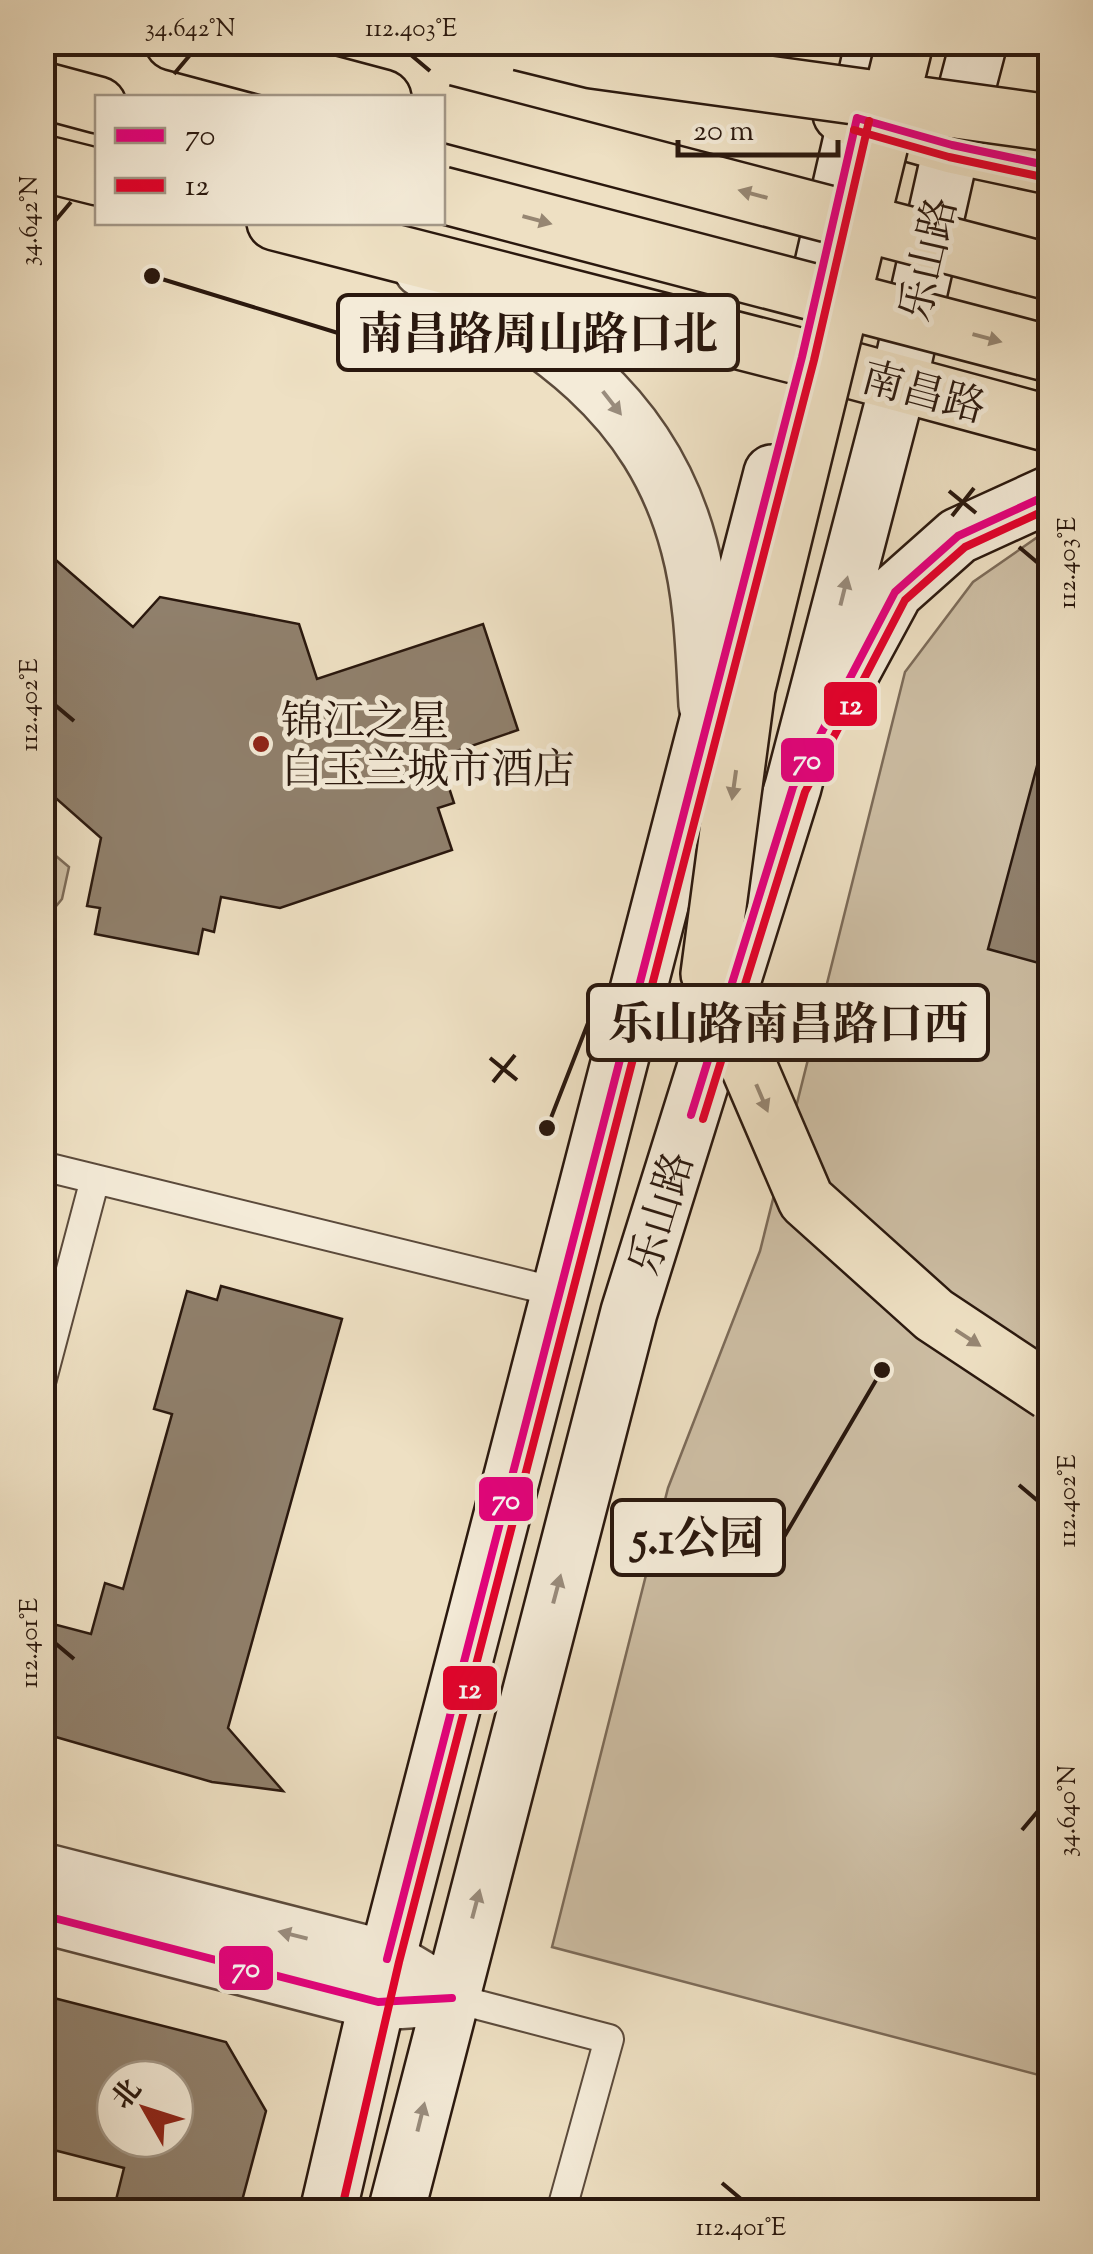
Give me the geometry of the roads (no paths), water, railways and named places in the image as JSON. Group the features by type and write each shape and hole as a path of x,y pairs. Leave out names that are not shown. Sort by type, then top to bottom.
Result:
{"main road":[{"path":"173,42 373,95"},
{"path":"520,42 593,60 1050,122"},
{"path":"547,42 952,145 1050,166"},
{"name":"乐山路","path":"328,2212 383,1980 802,357 874,42"},
{"name":"乐山路","path":"857,118 888,42"},
{"path":"905,42 747,688 709,974 806,1200 934,1316 1050,1392"},
{"name":"乐山路","path":"396,2212 629,1312 793,787 898,385 952,145 980,42"},
{"path":"42,90 95,103"},
{"path":"445,114 1050,272"},
{"path":"42,162 95,176"},
{"name":"南昌路","path":"445,196 1050,354"},
{"name":"南昌路","path":"287,225 1050,424"},
{"path":"388,252 482,301 543,340 607,394 660,468 692,562 702,615 708,722"},
{"path":"793,787 896,592 958,536 1050,494"},
{"path":"42,1872 383,1980 452,1998"},
{"path":"42,1915 383,1980"}],"lane":[{"path":"42,1166 561,1293"},
{"path":"42,1380 95,1180"},
{"path":"452,1998 609,2039 561,2212"}],"place":[{"name":"南昌路周山路口北","path":"152,276"},
{"name":"锦江之星 白玉兰城市酒店","path":"261,744"},
{"name":"乐山路南昌路口西","path":"547,1128"},
{"name":"5.1公园","path":"882,1370"}]}
